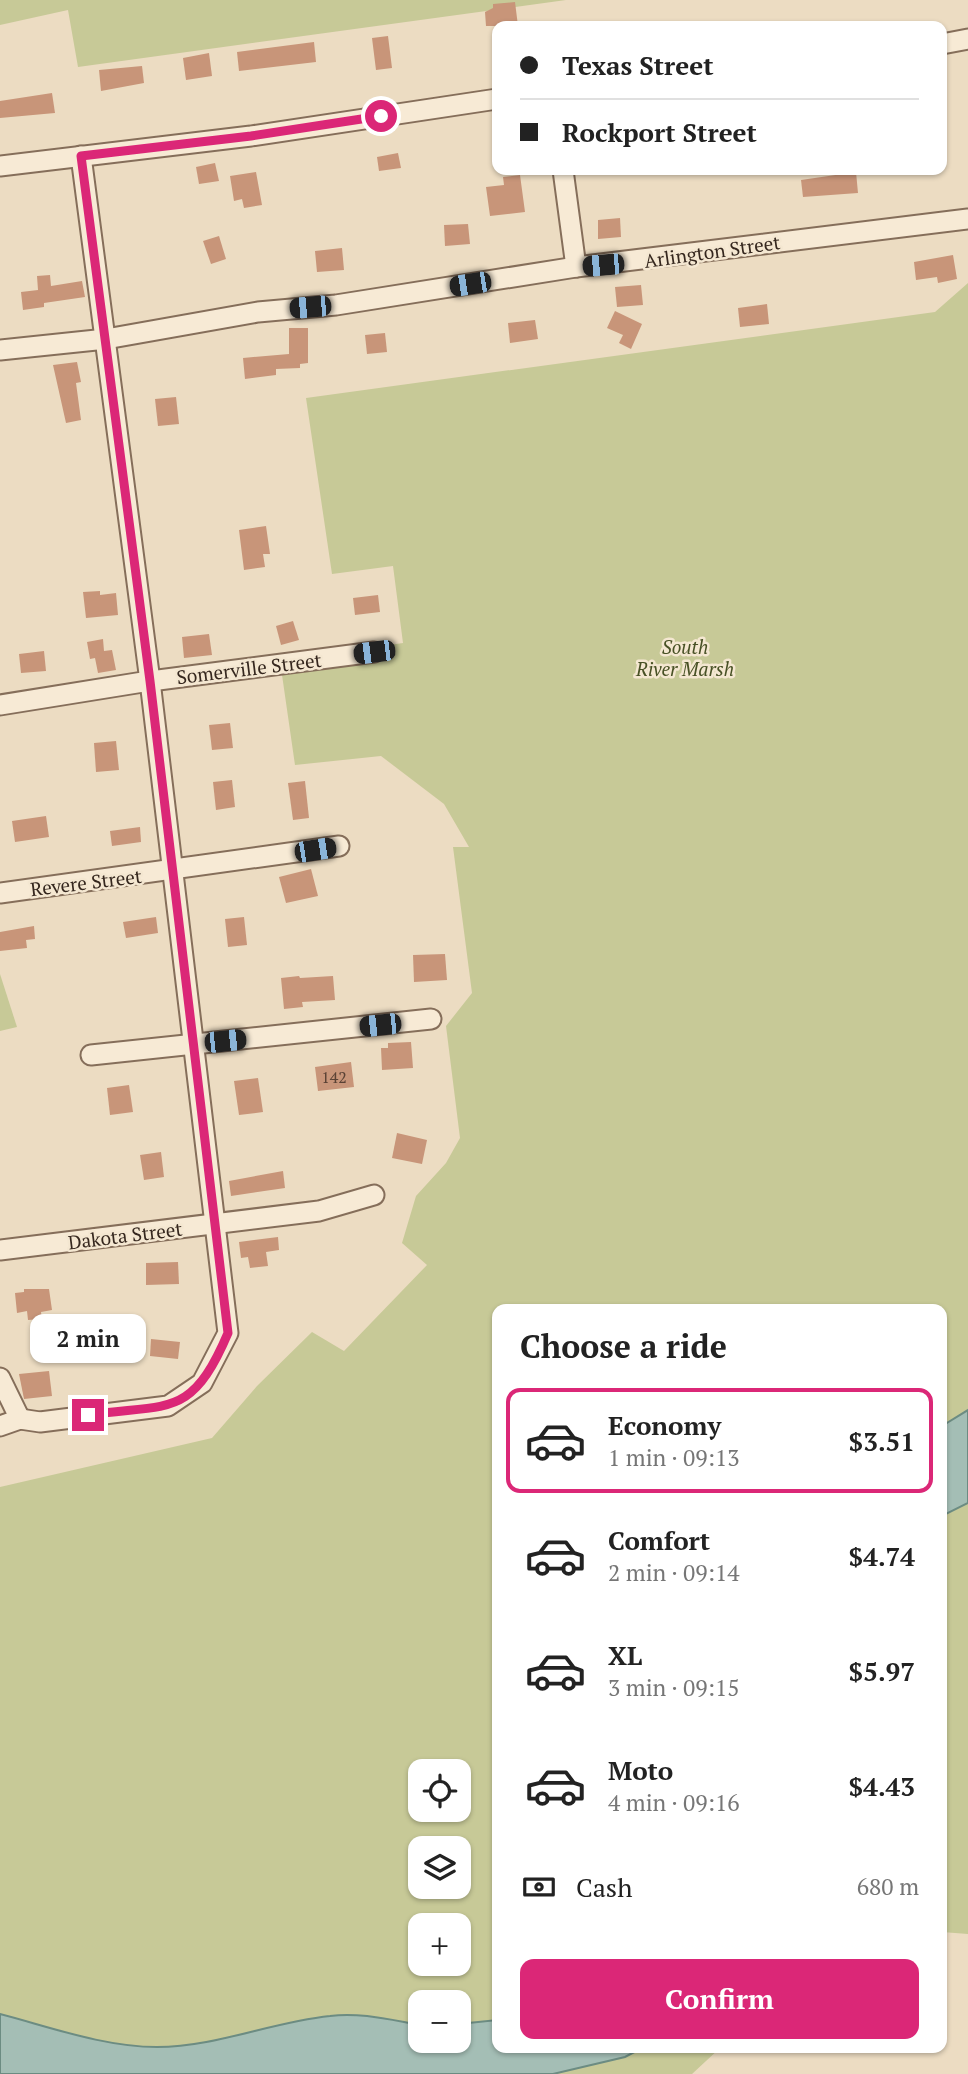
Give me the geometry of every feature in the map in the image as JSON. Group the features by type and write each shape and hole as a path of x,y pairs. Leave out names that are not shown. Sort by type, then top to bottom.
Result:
{"street":[{"path":"947,43 968,39"},
{"path":"0,166 251,136 492,100"},
{"path":"0,1426 20,1419 40,1422 112,1412 152,1410 180,1400 201,1384 228,1333 150,681 81,156"},
{"path":"564,175 576,267"},
{"name":"Arlington Street","path":"0,350 106,339 258,312 336,305 576,267 968,219"},
{"name":"Somerville Street","path":"0,705 150,681 374,652"},
{"name":"Revere Street","path":"0,893 171,872 339,846"},
{"path":"91,1055 431,1019"},
{"name":"Dakota Street","path":"0,1250 319,1210 374,1195"},
{"path":"0,1378 20,1419"}],"green space":[{"path":"0,0 566,0 78,67 68,10 0,25"},
{"name":"South River Marsh","path":"968,283 968,1410 947,1423 947,1304 492,1304 492,2021 471,2023 471,1990 408,1990 408,2023 341,2015 286,2023 222,2039 179,2046 117,2044 0,2014 0,1487 212,1438 257,1386 312,1332 344,1351 427,1265 402,1243 416,1196 446,1163 460,1138 446,1026 472,993 453,847 469,847 444,804 381,756 295,765 280,661 403,643 393,566 332,574 306,398 935,312"},
{"path":"0,974 17,1027 0,1031"},
{"path":"968,1503 968,1934 947,1932 947,1514"},
{"path":"633,2053 715,2053 692,2074 553,2074"}],"water":[{"path":"968,1410 968,1503 947,1514 947,1423"},
{"path":"0,2014 117,2044 157,2047 201,2043 308,2019 353,2015 375,2017 408,2023 408,2053 471,2053 471,2023 492,2021 492,2053 633,2053 553,2074 0,2074"}],"building":[{"path":"515,2 517,21 492,21 492,26 486,26 485,12 493,8 493,4"},
{"path":"388,36 392,68 376,70 372,38"},
{"path":"314,42 316,62 239,71 237,52"},
{"path":"209,53 212,76 186,80 183,58"},
{"path":"142,66 144,83 101,91 99,70"},
{"path":"52,93 55,113 0,118 0,101"},
{"path":"398,153 401,168 379,171 377,157"},
{"path":"215,163 219,181 199,184 196,167"},
{"path":"256,172 262,205 244,208 242,199 234,201 230,176"},
{"path":"520,175 525,212 490,216 486,187 504,185 503,177"},
{"path":"856,175 858,193 803,197 801,180"},
{"path":"620,218 621,237 598,239 598,220"},
{"path":"468,224 470,244 445,246 444,225"},
{"path":"219,236 226,259 211,264 203,241"},
{"path":"342,248 344,270 317,272 315,251"},
{"path":"953,255 957,279 938,283 937,277 916,280 914,262"},
{"path":"50,275 51,286 82,281 85,297 44,303 44,307 23,310 21,292 38,290 37,276"},
{"path":"641,285 643,305 617,307 615,287"},
{"path":"767,304 769,324 740,327 738,308"},
{"path":"615,311 642,324 631,349 619,343 623,335 607,328"},
{"path":"535,320 538,339 510,343 508,323"},
{"path":"289,328 308,328 308,363 300,364 300,368 276,369 276,375 245,379 243,358 289,354"},
{"path":"385,333 387,352 367,354 365,335"},
{"path":"77,362 81,382 76,383 81,420 66,423 53,365"},
{"path":"176,397 179,424 158,426 155,399"},
{"path":"266,526 270,554 263,554 265,567 244,570 239,530"},
{"path":"100,591 100,595 116,593 118,615 86,618 83,592"},
{"path":"378,595 380,612 355,615 353,598"},
{"path":"293,621 299,640 281,645 276,626"},
{"path":"209,634 212,655 184,658 182,637"},
{"path":"103,639 104,651 112,650 116,670 98,673 95,658 90,659 87,642"},
{"path":"44,651 46,671 21,673 19,654"},
{"path":"230,723 233,748 212,750 209,725"},
{"path":"116,741 119,770 96,772 94,743"},
{"path":"232,780 235,807 216,810 213,782"},
{"path":"305,781 309,818 293,820 288,783"},
{"path":"46,816 49,837 15,842 12,821"},
{"path":"140,827 141,842 112,846 110,831"},
{"path":"311,869 318,896 286,903 279,877"},
{"path":"156,917 158,933 126,938 123,922"},
{"path":"244,917 247,945 228,947 225,919"},
{"path":"34,926 35,939 26,940 27,948 0,951 0,932"},
{"path":"445,954 447,980 414,982 413,955"},
{"path":"333,976 335,1000 302,1002 303,1007 284,1009 281,978"},
{"path":"411,1042 413,1068 382,1070 381,1048 388,1048 388,1043"},
{"path":"351,1062 354,1087 318,1091 315,1067"},
{"path":"258,1078 263,1112 239,1115 234,1081"},
{"path":"129,1085 133,1112 110,1115 107,1088"},
{"path":"397,1133 427,1140 422,1164 392,1158"},
{"path":"161,1152 164,1177 144,1180 140,1155"},
{"path":"283,1171 285,1188 231,1196 229,1181"},
{"path":"278,1237 279,1250 266,1252 268,1266 250,1268 248,1257 241,1258 239,1242"},
{"path":"178,1262 179,1284 146,1285 146,1263"},
{"path":"24,1289 49,1289 52,1310 41,1312 42,1319 28,1320 27,1311 17,1313 15,1293 24,1292"},
{"path":"151,1339 180,1342 178,1359 150,1356"},
{"path":"49,1371 52,1396 24,1399 19,1374"}],"route":[{"path":"88,1415 152,1410 180,1400 210,1373 228,1333 150,681 81,156 251,136 381,116"}]}
